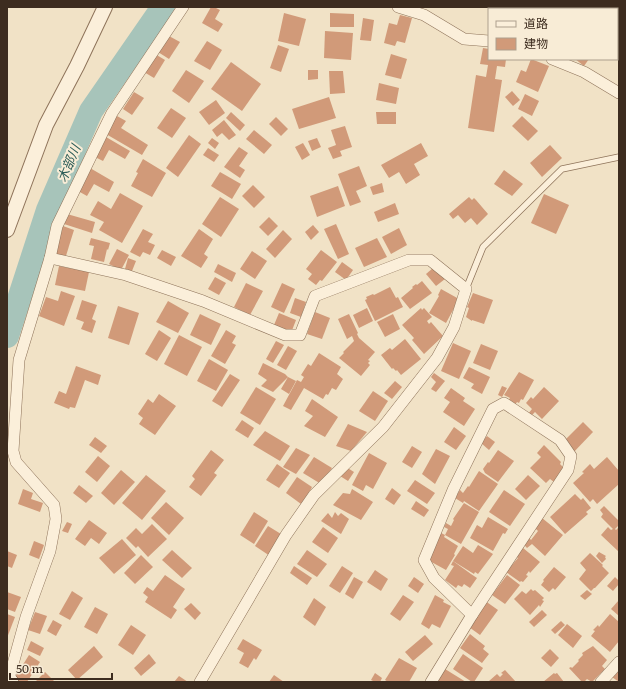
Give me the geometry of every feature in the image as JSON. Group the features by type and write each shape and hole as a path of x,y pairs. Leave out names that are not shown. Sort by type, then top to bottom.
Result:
{"street":[{"path":"7,230 46,125 77,66 105,7"},
{"path":"9,680 26,617 50,551 56,519 54,505 16,462 13,451 19,360 50,258 57,226 112,113 183,7"},
{"path":"398,7 424,15 464,39 488,41"},
{"path":"554,60 584,72 619,93"},
{"path":"50,258 126,275 203,301 285,335 300,335 315,296 409,260 430,260 466,289 454,327 437,358 383,427 314,495 286,535 200,682"},
{"path":"431,682 472,616 568,470 570,456 560,440 504,403 493,408 454,490 424,560 434,578 472,616"},
{"path":"601,682 619,662"}],"lane":[{"path":"466,289 482,247 562,169 619,157"}],"building":[{"path":"211,7 220,10 215,19 223,24 218,32 202,23"},
{"path":"591,7 612,7 611,8 590,8"},
{"path":"284,13 306,19 299,46 278,41"},
{"path":"330,13 354,14 354,27 330,27"},
{"path":"400,15 412,18 405,43 397,41 395,46 384,43 389,23 397,25"},
{"path":"363,18 374,20 371,41 360,40"},
{"path":"325,31 353,33 351,60 324,58"},
{"path":"169,36 180,42 169,59 158,52"},
{"path":"207,41 222,50 210,70 194,61"},
{"path":"278,45 289,49 281,72 270,68"},
{"path":"483,48 488,49 488,60 506,60 505,67 497,66 495,79 502,80 494,132 468,128 476,75 486,77 488,65 480,64"},
{"path":"155,54 165,60 154,78 144,72"},
{"path":"391,54 407,59 401,79 385,75"},
{"path":"531,60 549,66 538,92 516,82 521,70 526,72"},
{"path":"576,60 588,60 584,66"},
{"path":"231,62 261,84 242,111 211,89"},
{"path":"186,70 204,81 189,103 172,91"},
{"path":"308,70 318,70 318,79 308,80"},
{"path":"329,71 343,71 345,93 330,94"},
{"path":"379,83 399,88 396,104 376,100"},
{"path":"512,91 520,100 513,106 505,97"},
{"path":"134,92 144,98 132,115 123,109"},
{"path":"525,94 539,101 532,116 518,109"},
{"path":"329,97 336,118 299,129 292,109"},
{"path":"216,100 225,113 209,125 199,112"},
{"path":"171,108 186,118 172,138 157,128"},
{"path":"231,112 245,125 240,131 226,118"},
{"path":"376,112 396,112 396,124 377,124"},
{"path":"117,116 126,121 121,128 148,145 142,155 106,134"},
{"path":"522,116 538,131 528,141 512,126"},
{"path":"276,117 288,129 281,136 269,124"},
{"path":"224,120 236,135 229,140 222,133 217,137 212,130"},
{"path":"345,126 352,147 340,151 342,156 333,159 328,148 336,145 331,130"},
{"path":"254,130 272,145 264,154 246,139"},
{"path":"189,135 201,144 178,177 166,168"},
{"path":"106,137 130,151 125,159 109,150 103,161 95,157"},
{"path":"212,138 219,143 215,149 208,143"},
{"path":"317,138 321,147 312,151 308,141"},
{"path":"303,143 310,155 302,160 295,147"},
{"path":"421,143 428,156 414,164 420,175 406,184 399,172 389,178 381,165"},
{"path":"550,145 562,158 542,177 530,163"},
{"path":"239,147 248,153 239,166 245,170 240,178 224,167"},
{"path":"208,148 219,155 214,162 203,155"},
{"path":"143,159 166,173 152,197 131,186"},
{"path":"359,166 367,186 356,191 361,202 350,206 338,174"},
{"path":"90,168 114,182 109,192 94,184 87,196 78,191"},
{"path":"504,170 523,184 512,196 494,184"},
{"path":"220,172 241,184 232,199 211,186"},
{"path":"382,183 384,192 373,195 370,187"},
{"path":"253,185 265,197 254,208 242,196"},
{"path":"338,186 345,206 317,217 310,196"},
{"path":"120,193 143,206 122,243 99,230 104,222 90,215 98,201 111,209"},
{"path":"544,194 569,205 556,234 531,223"},
{"path":"220,197 239,209 221,237 202,224"},
{"path":"469,197 472,200 474,198 488,214 477,225 471,218 465,223 458,215 453,219 449,214"},
{"path":"395,203 399,214 378,222 374,212"},
{"path":"67,214 95,222 92,233 64,224"},
{"path":"269,217 278,226 268,236 259,227"},
{"path":"336,224 349,254 338,259 324,229"},
{"path":"313,225 319,232 311,240 305,232"},
{"path":"63,226 74,230 65,259 53,255"},
{"path":"399,228 407,245 391,254 382,237"},
{"path":"143,229 153,234 148,242 155,245 150,255 143,252 140,257 130,252"},
{"path":"199,229 213,239 204,254 208,257 201,268 181,256"},
{"path":"283,230 292,239 275,258 266,249"},
{"path":"91,238 110,243 104,262 91,259 94,246 89,245"},
{"path":"377,238 387,257 364,267 355,248"},
{"path":"117,249 129,255 121,270 109,264"},
{"path":"162,250 176,257 171,266 157,258"},
{"path":"321,250 337,262 322,281 320,280 316,285 308,279 312,274 306,269"},
{"path":"252,251 267,261 255,279 240,269"},
{"path":"128,258 136,261 132,271 125,269"},
{"path":"342,262 353,270 346,280 335,272"},
{"path":"218,264 236,273 232,282 214,272"},
{"path":"59,266 89,272 85,291 55,285"},
{"path":"433,268 445,279 436,286 426,274"},
{"path":"215,277 226,283 219,295 208,289"},
{"path":"422,281 432,293 410,309 401,298 413,288 412,287"},
{"path":"246,283 263,291 250,315 234,307"},
{"path":"282,283 295,289 284,313 271,307"},
{"path":"390,287 396,298 398,297 403,307 375,321 365,300 367,299 366,297 373,294 374,295"},
{"path":"441,289 459,299 446,323 429,313 439,296 438,295"},
{"path":"61,291 75,296 64,326 39,316 46,297 58,301"},
{"path":"473,293 493,300 484,324 472,321 466,317 469,308 467,307"},
{"path":"295,298 306,302 301,317 290,313"},
{"path":"82,300 97,305 92,319 96,321 92,333 81,329 84,322 76,319"},
{"path":"168,301 189,313 178,333 156,322"},
{"path":"118,306 139,313 129,345 108,338"},
{"path":"367,308 373,321 359,328 353,315"},
{"path":"421,308 422,310 424,308 432,317 427,321 429,324 431,322 443,336 424,354 412,340 414,338 402,325"},
{"path":"315,312 330,318 322,339 307,334"},
{"path":"279,313 296,320 291,333 274,325"},
{"path":"200,314 221,324 211,345 190,335"},
{"path":"349,314 359,338 375,352 368,360 370,361 368,363 370,365 361,376 339,358 354,341 352,336 347,339 338,319"},
{"path":"393,314 400,329 385,337 377,322"},
{"path":"159,330 171,338 157,361 145,354"},
{"path":"226,330 236,336 232,343 236,345 225,364 211,356"},
{"path":"179,335 202,347 187,376 164,364"},
{"path":"405,339 421,359 401,375 397,370 392,369 381,355 390,348 392,350"},
{"path":"276,341 284,345 273,363 266,359"},
{"path":"453,343 471,351 459,379 441,371"},
{"path":"481,344 498,351 490,370 473,363"},
{"path":"288,346 297,351 286,370 277,365"},
{"path":"319,353 341,367 337,374 343,379 336,390 332,388 328,395 326,394 323,399 304,388 291,410 283,406 297,380 301,382 304,377 301,375 308,364 311,366"},
{"path":"209,359 228,370 216,391 197,381"},
{"path":"263,363 288,377 273,392 261,386 267,380 258,374"},
{"path":"76,366 101,375 98,385 85,380 75,408 70,407 69,409 54,403 59,391 66,394"},
{"path":"469,367 490,377 482,394 471,388 474,384 463,378"},
{"path":"519,372 534,380 523,400 521,399 519,403 517,402 515,405 508,401 510,398 504,395"},
{"path":"434,373 445,381 436,392 431,389 436,382 431,377"},
{"path":"230,374 240,380 222,407 212,401"},
{"path":"288,377 296,381 289,394 281,389"},
{"path":"395,381 402,387 392,399 384,393"},
{"path":"502,386 507,388 502,397 498,395"},
{"path":"256,387 276,399 260,425 240,413"},
{"path":"544,387 559,401 542,419 535,412 530,417 528,414 532,409 526,403 531,397 533,399"},
{"path":"451,388 465,398 463,401 475,409 464,426 443,412 450,402 444,398"},
{"path":"373,391 388,401 375,421 359,411"},
{"path":"159,394 176,406 155,435 139,424 143,418 138,414 148,399 153,403"},
{"path":"312,399 338,417 325,437 304,426 313,416 305,411"},
{"path":"242,420 254,428 248,438 235,430"},
{"path":"583,422 593,432 571,455 560,445"},
{"path":"348,424 367,432 351,451 336,446"},
{"path":"454,427 466,436 456,450 444,442"},
{"path":"265,431 290,446 280,461 253,445"},
{"path":"487,436 495,442 489,450 481,443"},
{"path":"95,437 107,446 101,453 89,445"},
{"path":"544,445 561,462 560,464 566,470 554,482 550,479 546,483 530,468 541,457 537,453"},
{"path":"412,446 422,452 412,468 402,462"},
{"path":"296,448 310,455 296,474 283,467"},
{"path":"436,449 450,456 435,484 422,474"},
{"path":"211,450 224,460 214,473 217,475 201,496 189,487 195,479 192,476"},
{"path":"498,450 514,461 498,482 485,473 483,469"},
{"path":"369,453 387,463 373,489 366,485 363,491 352,485"},
{"path":"98,456 110,466 97,482 85,472"},
{"path":"314,457 332,468 321,484 303,473"},
{"path":"607,457 619,471 619,484 597,504 593,499 590,502 573,483 584,473 582,472 590,464 594,469"},
{"path":"277,464 290,473 279,488 266,480"},
{"path":"346,467 354,472 348,481 340,476"},
{"path":"121,470 135,482 114,505 101,493"},
{"path":"479,471 498,484 479,511 464,501 463,503 455,498 460,490 463,493 468,486 469,487"},
{"path":"146,475 166,491 142,520 122,503"},
{"path":"528,475 540,486 526,500 515,489"},
{"path":"297,477 312,487 301,504 286,493"},
{"path":"415,480 435,493 427,504 407,491"},
{"path":"79,485 93,496 86,503 73,493"},
{"path":"392,488 401,495 394,505 385,499"},
{"path":"23,489 33,493 31,499 43,503 40,512 18,504"},
{"path":"352,489 373,502 361,520 333,505 343,493 350,494"},
{"path":"504,490 525,504 510,526 489,512"},
{"path":"575,494 581,500 583,498 591,508 586,512 588,514 565,534 550,517"},
{"path":"416,501 429,510 424,517 411,509"},
{"path":"166,502 184,518 169,535 151,518"},
{"path":"464,503 479,512 461,544 445,535 448,529 444,527 446,523 451,526 454,520 453,519"},
{"path":"604,506 619,521 619,525 615,529 616,530 619,527 619,552 601,535 608,527 611,530 613,529 601,517 603,514 600,510"},
{"path":"254,512 268,521 254,544 240,535"},
{"path":"335,512 338,516 341,513 349,519 341,534 321,521 328,513 332,518"},
{"path":"488,517 508,529 505,534 503,533 493,551 470,538 477,525 482,528"},
{"path":"542,518 563,535 545,556 532,544 527,548 518,538 524,532 531,540 538,531 534,527"},
{"path":"89,520 107,533 99,544 91,538 85,546 75,539"},
{"path":"67,522 72,524 68,533 62,531"},
{"path":"152,524 167,539 148,557 138,546 136,548 126,538 136,528 142,534"},
{"path":"268,526 281,534 270,556 255,546"},
{"path":"323,527 338,538 328,553 312,542"},
{"path":"441,533 445,535 444,537 458,546 454,554 455,555 446,570 426,559"},
{"path":"122,539 136,555 114,574 99,558"},
{"path":"34,541 44,545 39,559 29,555"},
{"path":"517,543 540,562 530,573 529,571 526,575 528,576 523,582 520,582 506,572 518,558 510,552"},
{"path":"478,545 493,554 478,574 475,572 474,574 453,561 463,546 473,553"},
{"path":"172,550 192,568 182,578 162,560"},
{"path":"307,550 327,564 317,577 297,564"},
{"path":"7,551 17,555 12,568 7,566"},
{"path":"599,552 606,556 606,559 602,563 596,556"},
{"path":"590,553 609,573 591,591 579,579 586,570 580,563"},
{"path":"141,555 153,567 135,584 124,573"},
{"path":"453,561 477,578 470,588 464,584 462,587 458,585 456,588 445,580 454,566 451,565"},
{"path":"294,566 312,578 307,585 290,573"},
{"path":"342,566 353,573 340,593 329,586"},
{"path":"554,567 566,577 555,590 553,588 549,592 541,585 544,581 543,580"},
{"path":"375,570 388,579 381,591 367,582"},
{"path":"165,575 185,589 173,607 177,610 171,619 145,602 148,597 143,593 147,587 153,591"},
{"path":"507,575 520,585 505,604 492,595"},
{"path":"354,577 363,582 353,599 345,594"},
{"path":"414,577 424,584 418,593 408,586"},
{"path":"615,577 619,581 619,584 613,591 607,586"},
{"path":"531,589 533,591 535,590 544,598 542,600 544,601 540,607 539,605 530,615 514,599 522,591 526,594"},
{"path":"587,590 592,594 585,600 580,596"},
{"path":"72,591 83,598 70,620 59,614"},
{"path":"7,592 21,597 15,612 7,609"},
{"path":"403,595 414,602 400,621 390,614"},
{"path":"435,595 444,600 443,602 451,606 440,628 432,624 429,629 421,624"},
{"path":"314,598 326,607 315,626 303,617"},
{"path":"481,598 498,610 480,635 462,622"},
{"path":"619,600 619,616 611,609"},
{"path":"191,603 201,613 195,620 184,609"},
{"path":"95,607 108,614 97,634 84,627"},
{"path":"542,610 547,615 534,627 529,622"},
{"path":"35,612 47,616 40,634 28,630"},
{"path":"7,614 15,617 7,638"},
{"path":"610,614 619,622 619,641 610,652 591,636 595,631 593,630 598,625 599,627"},
{"path":"53,620 62,625 56,636 47,631"},
{"path":"561,621 565,625 555,634 551,630"},
{"path":"567,624 582,636 573,648 558,635"},
{"path":"131,625 146,635 133,655 118,645"},
{"path":"470,634 485,646 483,649 489,654 482,663 460,648"},
{"path":"425,635 433,644 413,661 405,652"},
{"path":"243,639 262,650 256,660 254,658 248,668 239,663 244,653 237,649"},
{"path":"31,641 44,648 40,656 27,650"},
{"path":"94,646 103,657 77,680 68,670"},
{"path":"593,646 607,660 602,666 605,669 592,682 587,679 582,682 569,668 572,668 579,661 578,660 583,655 582,653"},
{"path":"550,649 559,658 551,667 541,658"},
{"path":"149,654 156,663 141,676 134,668"},
{"path":"463,654 483,668 474,682 453,669"},
{"path":"29,655 40,662 27,682 20,682 14,679"},
{"path":"399,658 417,668 409,682 388,682 385,680"},
{"path":"445,669 466,682 437,682"},
{"path":"505,670 516,682 489,681 497,674 500,677 503,674 501,673"},
{"path":"617,670 619,672 619,682 612,677"},
{"path":"45,672 55,682 35,682"},
{"path":"375,673 382,678 380,682 371,680"},
{"path":"554,673 557,673 564,682 543,682"},
{"path":"274,675 284,682 269,682"},
{"path":"179,676 188,682 174,682"}],"waterway":[{"name":"木部川","path":"7,336 48,210 91,111 163,7"}]}
